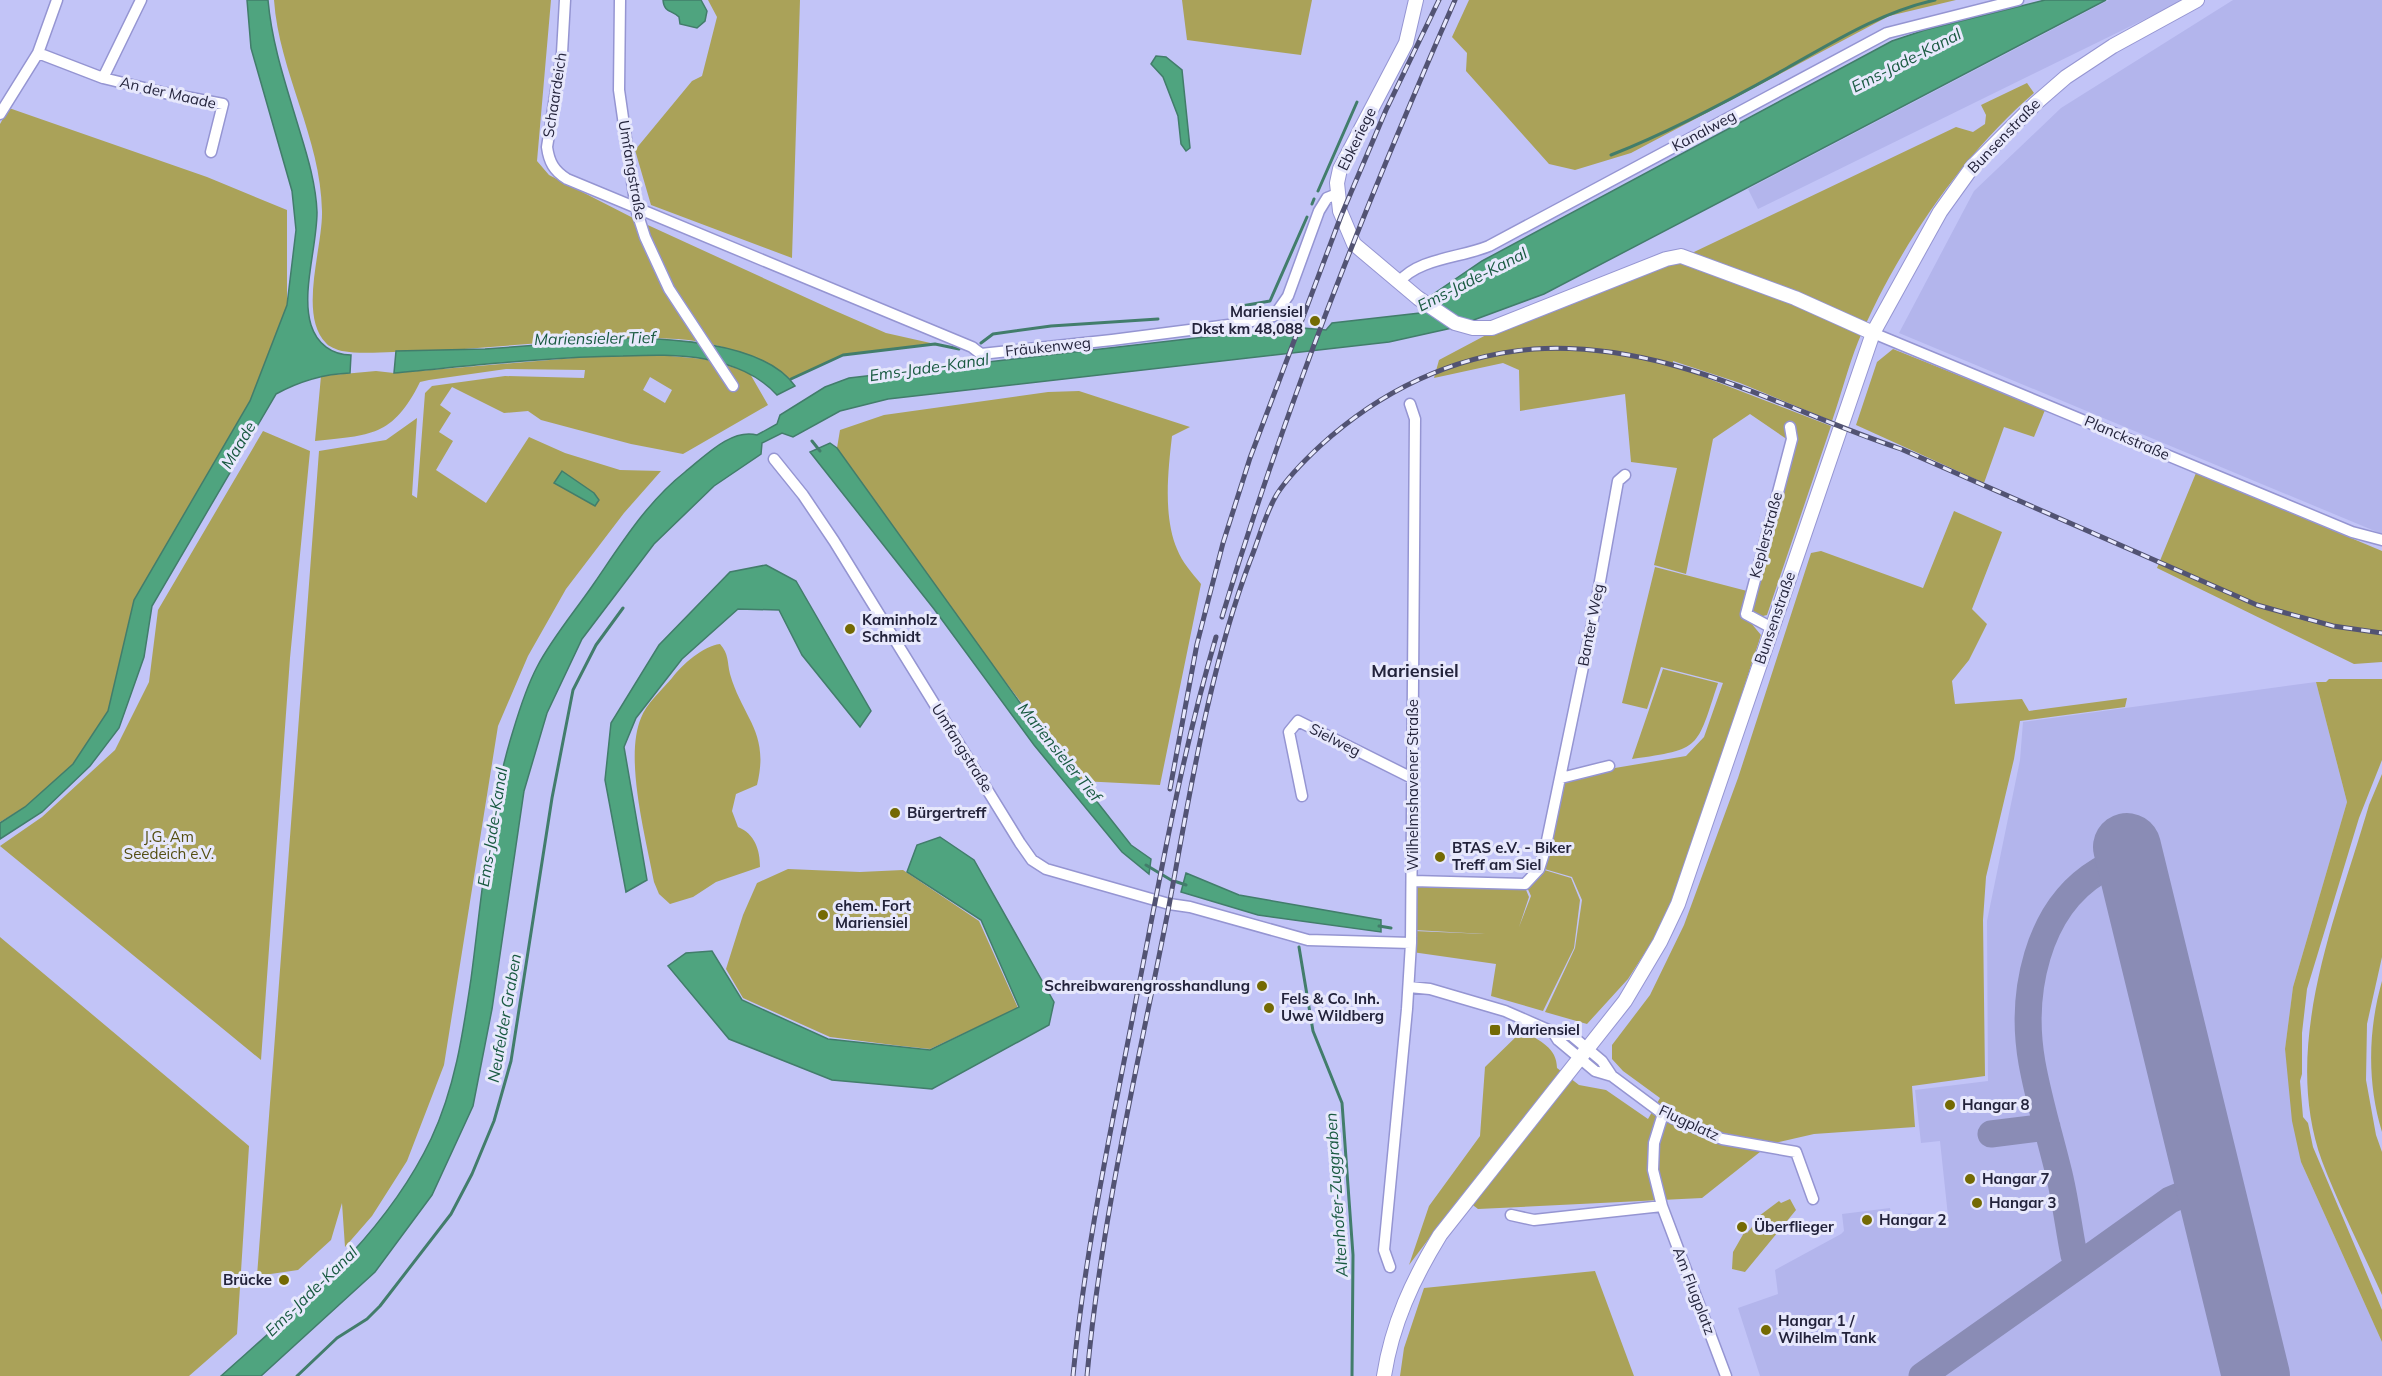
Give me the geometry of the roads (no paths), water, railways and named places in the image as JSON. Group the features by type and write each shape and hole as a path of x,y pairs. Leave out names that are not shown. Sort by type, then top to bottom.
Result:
{"street":[{"path":"0,114 38,53 57,0"},
{"name":"An der Maade","path":"102,78 141,0"},
{"name":"Schaardeich","path":"565,0 562,53 547,147 548,157 556,172 567,179 636,209"},
{"name":"Umfangstraße","path":"620,0 619,90 636,209 645,237 669,290 734,386"},
{"name":"Ebkeriege","path":"1416,0 1406,43 1340,169 1337,194 1341,216 1354,244 1418,298 1455,323 1473,328 1500,326 1666,259 1681,256 1796,298 1873,333"},
{"name":"Kanalweg","path":"1399,282 1408,272 1426,263 1467,255 1489,246 1887,33 2018,0"},
{"name":"Bunsenstraße","path":"1585,1054 1640,979 1678,904 1873,333 1940,212 1973,166 2066,77 2113,46 2197,0"},
{"name":"An der Maade","path":"38,53 102,78 223,104 211,152"},
{"name":"Fräukenweg","path":"636,209 972,347 981,354 1244,323 1274,316 1288,296 1319,211 1327,198 1337,194"},
{"name":"Planckstraße","path":"1873,333 2352,532 2382,540"},
{"name":"Wilhelmshavener Straße","path":"1390,1267 1384,1250 1409,987 1413,880 1415,419 1410,404"},
{"name":"Keplerstraße","path":"1772,628 1746,614 1792,439 1791,428"},
{"name":"Umfangstraße","path":"774,459 803,495 834,541 1020,843 1038,866 1169,904 1190,907 1308,940 1411,943"},
{"name":"Banter Weg","path":"1413,880 1525,884 1539,868 1561,778 1618,481 1625,475"},
{"name":"Sielweg","path":"1302,796 1289,732 1296,716 1412,778"},
{"path":"1561,778 1609,766"},
{"path":"1384,1376 1398,1317 1408,1292 1434,1244 1585,1054 1571,1035 1553,1032 1505,1011 1430,990 1409,987"},
{"name":"Flugplatz","path":"1585,1054 1607,1065 1612,1076 1663,1114 1722,1139 1797,1152 1813,1199"},
{"name":"Am Flugplatz","path":"1663,1114 1654,1143 1653,1161 1662,1206 1726,1376"},
{"path":"1511,1215 1534,1220 1662,1206"}],"water":[{"name":"Maade","path":"247,0 268,0 276,50 313,182 317,212 308,298 311,325 317,338 326,347 338,353 351,355 350,373 312,379 276,394 152,606 144,657 119,728 90,766 42,812 0,839 0,823 25,807 73,764 108,711 134,600 250,401 287,305 296,230 292,191 251,48"},
{"path":"663,0 701,0 707,11 705,21 697,28 680,24 679,17 667,9"},
{"name":"Ems-Jade-Kanal","path":"2045,0 2106,0 1544,294 1452,328 1389,342 888,399 840,411 793,437 782,433 762,443 761,454 714,486 654,544 582,639 547,713 524,791 492,1009 473,1106 432,1195 375,1272 261,1376 221,1376 281,1323 365,1238 390,1207 412,1174 431,1139 446,1100 461,1040 497,792 513,731 530,682 550,645 647,510 671,484 718,445 737,436 757,435 777,424 780,415 825,387 849,378 1291,327 1326,330 1332,323 1420,313 1430,300 1429,297 1482,261 1892,41 1925,30"},
{"path":"1156,56 1166,57 1182,70 1190,148 1186,151 1181,144 1178,116 1163,77 1151,64"},
{"path":"632,338 697,343 743,353 764,361 782,372 795,386 777,395 762,381 735,367 705,359 664,355 537,360 394,373 396,351 485,349"},
{"path":"830,443 837,448 1028,714 1131,845 1151,859 1149,874 1122,852 1034,745 934,609 810,452"},
{"path":"562,471 594,493 599,500 595,506 554,483"},
{"path":"766,565 796,581 871,711 860,727 802,655 779,610 738,609 682,659 636,718 624,747 647,880 626,892 605,780 611,723 659,645 730,572"},
{"path":"940,837 974,860 1054,1002 1049,1025 932,1089 832,1080 729,1039 668,966 686,953 712,951 742,1000 828,1039 930,1050 1019,1007 981,920 907,872 917,845"},
{"path":"1186,873 1239,895 1381,920 1381,932 1258,915 1181,892"}],"waterway":[{"path":"1611,155 1656,136 1744,92 1859,28 1896,12 1935,0"},
{"path":"1318,191 1357,102"},
{"path":"1312,204 1314,199"},
{"path":"1236,307 1270,301 1307,217"},
{"name":"Ems-Jade-Kanal","path":"981,343 993,334 1051,326 1158,319"},
{"name":"Ems-Jade-Kanal","path":"791,379 843,355 935,344 959,349"},
{"name":"Mariensieler Tief","path":"812,441 820,451"},
{"name":"Neufelder Graben","path":"297,1376 337,1338 367,1319 380,1306 451,1214 472,1174 494,1121 511,1061 552,798 573,690 596,645 623,608"},
{"name":"Mariensieler Tief","path":"1146,865 1171,880 1186,885"},
{"name":"Mariensieler Tief","path":"1379,926 1391,928"},
{"name":"Altenhofer-Zuggraben","path":"1299,947 1313,1031 1342,1103 1353,1255 1352,1376"}],"railway":[{"path":"1170,789 1197,644 1223,543 1250,458 1341,216 1386,110 1439,0"},
{"path":"1222,617 1246,538 1329,305 1390,152 1455,0"},
{"path":"1087,1376 1101,1259 1122,1143 1201,734 1235,603 1266,518 1281,488 1320,446 1367,409 1392,393 1446,368 1475,359 1534,349 1584,349 1631,355 1677,366 1767,397 1901,449 2257,605 2333,626 2382,633"},
{"path":"1073,1376 1100,1187 1182,772 1216,637"}],"place":[{"name":"Mariensiel Dkst km 48,088","path":"1315,321"},
{"name":"Kaminholz Schmidt","path":"850,629"},
{"name":"Bürgertreff","path":"895,813"},
{"name":"BTAS e.V. - Biker Treff am Siel","path":"1440,857"},
{"name":"ehem. Fort Mariensiel","path":"823,915"},
{"name":"Schreibwarengrosshandlung","path":"1262,986"},
{"name":"Fels & Co. Inh. Uwe Wildberg","path":"1269,1008"},
{"name":"Mariensiel","path":"1495,1030"},
{"name":"Hangar 8","path":"1950,1105"},
{"name":"Hangar 7","path":"1970,1179"},
{"name":"Hangar 3","path":"1977,1203"},
{"name":"Hangar 2","path":"1867,1220"},
{"name":"Überflieger","path":"1742,1227"},
{"name":"Brücke","path":"284,1280"},
{"name":"Hangar 1 / Wilhelm Tank","path":"1766,1330"}],"district":[{"name":"Mariensiel","path":"1415,671"}],"park label":[{"name":"J.G. Am Seedeich e.V.","path":"169,846"}]}
